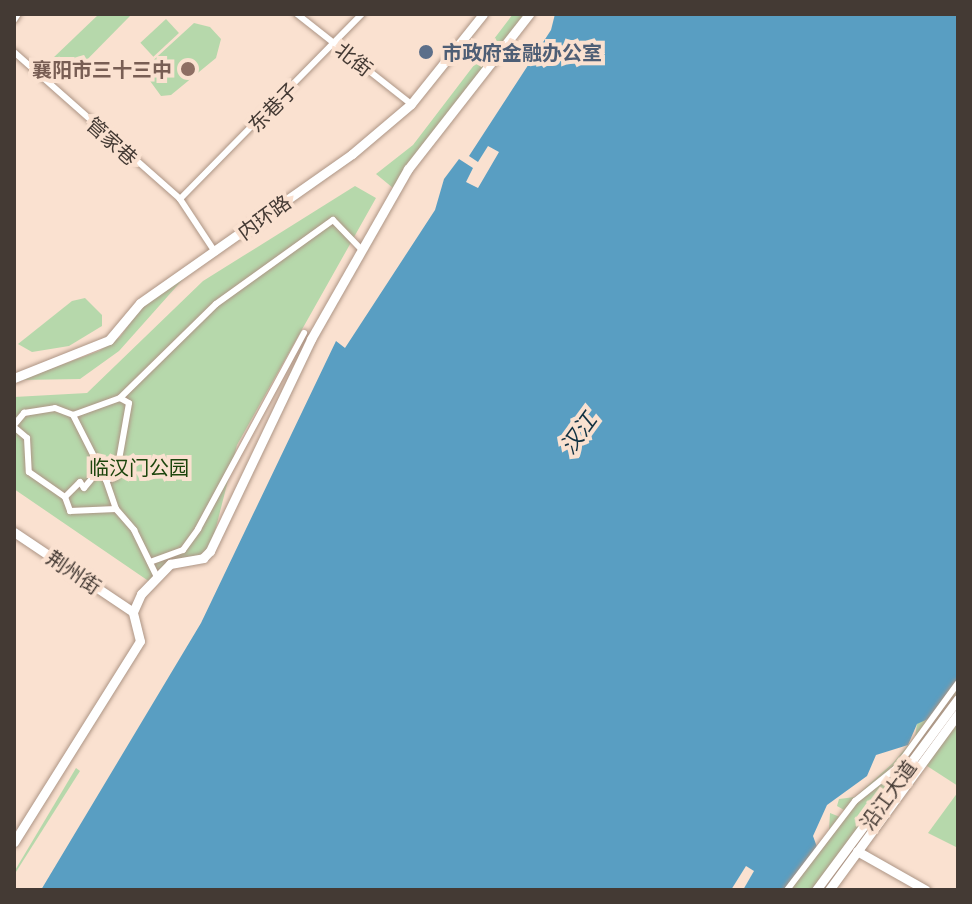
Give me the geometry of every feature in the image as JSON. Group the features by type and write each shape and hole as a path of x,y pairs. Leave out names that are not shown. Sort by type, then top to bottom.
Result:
{"street":[{"path":"14,20 18,14"},
{"name":"北街","path":"297,14 411,104"},
{"name":"东巷子","path":"180,199 362,14"},
{"name":"内环路","path":"14,378 109,340 140,303 352,154 411,104 483,14"},
{"path":"14,842 140,641 133,612 156,575 170,564 203,558 210,551 311,339 408,169 529,14"},
{"name":"管家巷","path":"14,52 180,199 215,252"},
{"path":"116,509 70,511 65,497 29,472 27,438 14,426 24,413 55,408 73,415 120,398 216,304 333,220 362,250"},
{"path":"150,562 183,550 198,529 304,333"},
{"path":"106,480 116,477 129,403 120,398"},
{"path":"73,415 106,480 116,509 156,575"},
{"path":"65,497 80,482 84,488 99,470"},
{"name":"荆州街","path":"14,532 133,612"},
{"path":"787,890 855,801 896,768 958,683"},
{"name":"沿江大道","path":"816,890 851,847 958,699"},
{"name":"沿江大道","path":"829,890 860,853 958,714"},
{"path":"851,847 926,890"}],"green space":[{"path":"99,14 131,15 68,79 52,59"},
{"path":"513,14 530,14 393,188 376,174 413,145"},
{"path":"166,19 179,33 153,57 140,43"},
{"path":"194,23 210,27 221,39 216,58 171,95 161,96 145,74 138,80 135,77"},
{"name":"临汉门公园","path":"355,186 376,198 237,445 210,551 203,558 170,564 150,582 14,489 14,397 87,393 203,281"},
{"path":"184,278 119,351 80,379 20,380 99,351 120,337 146,301"},
{"path":"85,298 102,315 102,326 69,346 32,352 18,344 72,301"},
{"path":"958,678 958,699 816,890 786,890 829,830 830,813 840,817 844,810 837,806 839,799 855,797 893,763 915,737 917,724"},
{"path":"958,718 958,786 924,764"},
{"path":"76,768 80,771 14,875 14,872"},
{"path":"958,792 958,848 928,833"}],"water":[{"name":"汉江","path":"555,14 958,14 958,678 928,719 917,724 908,745 876,755 867,776 827,805 813,836 817,847 786,890 41,890 201,623 336,341 345,348 435,210 444,179 459,159 473,168 466,182 478,188 499,152 488,146 478,162 469,156 551,30"}],"pier":[{"path":"746,866 754,871 743,890 731,890"}],"place":[{"name":"市政府金融办公室","path":"426,52"},
{"name":"襄阳市三十三中","path":"188,69"}]}
